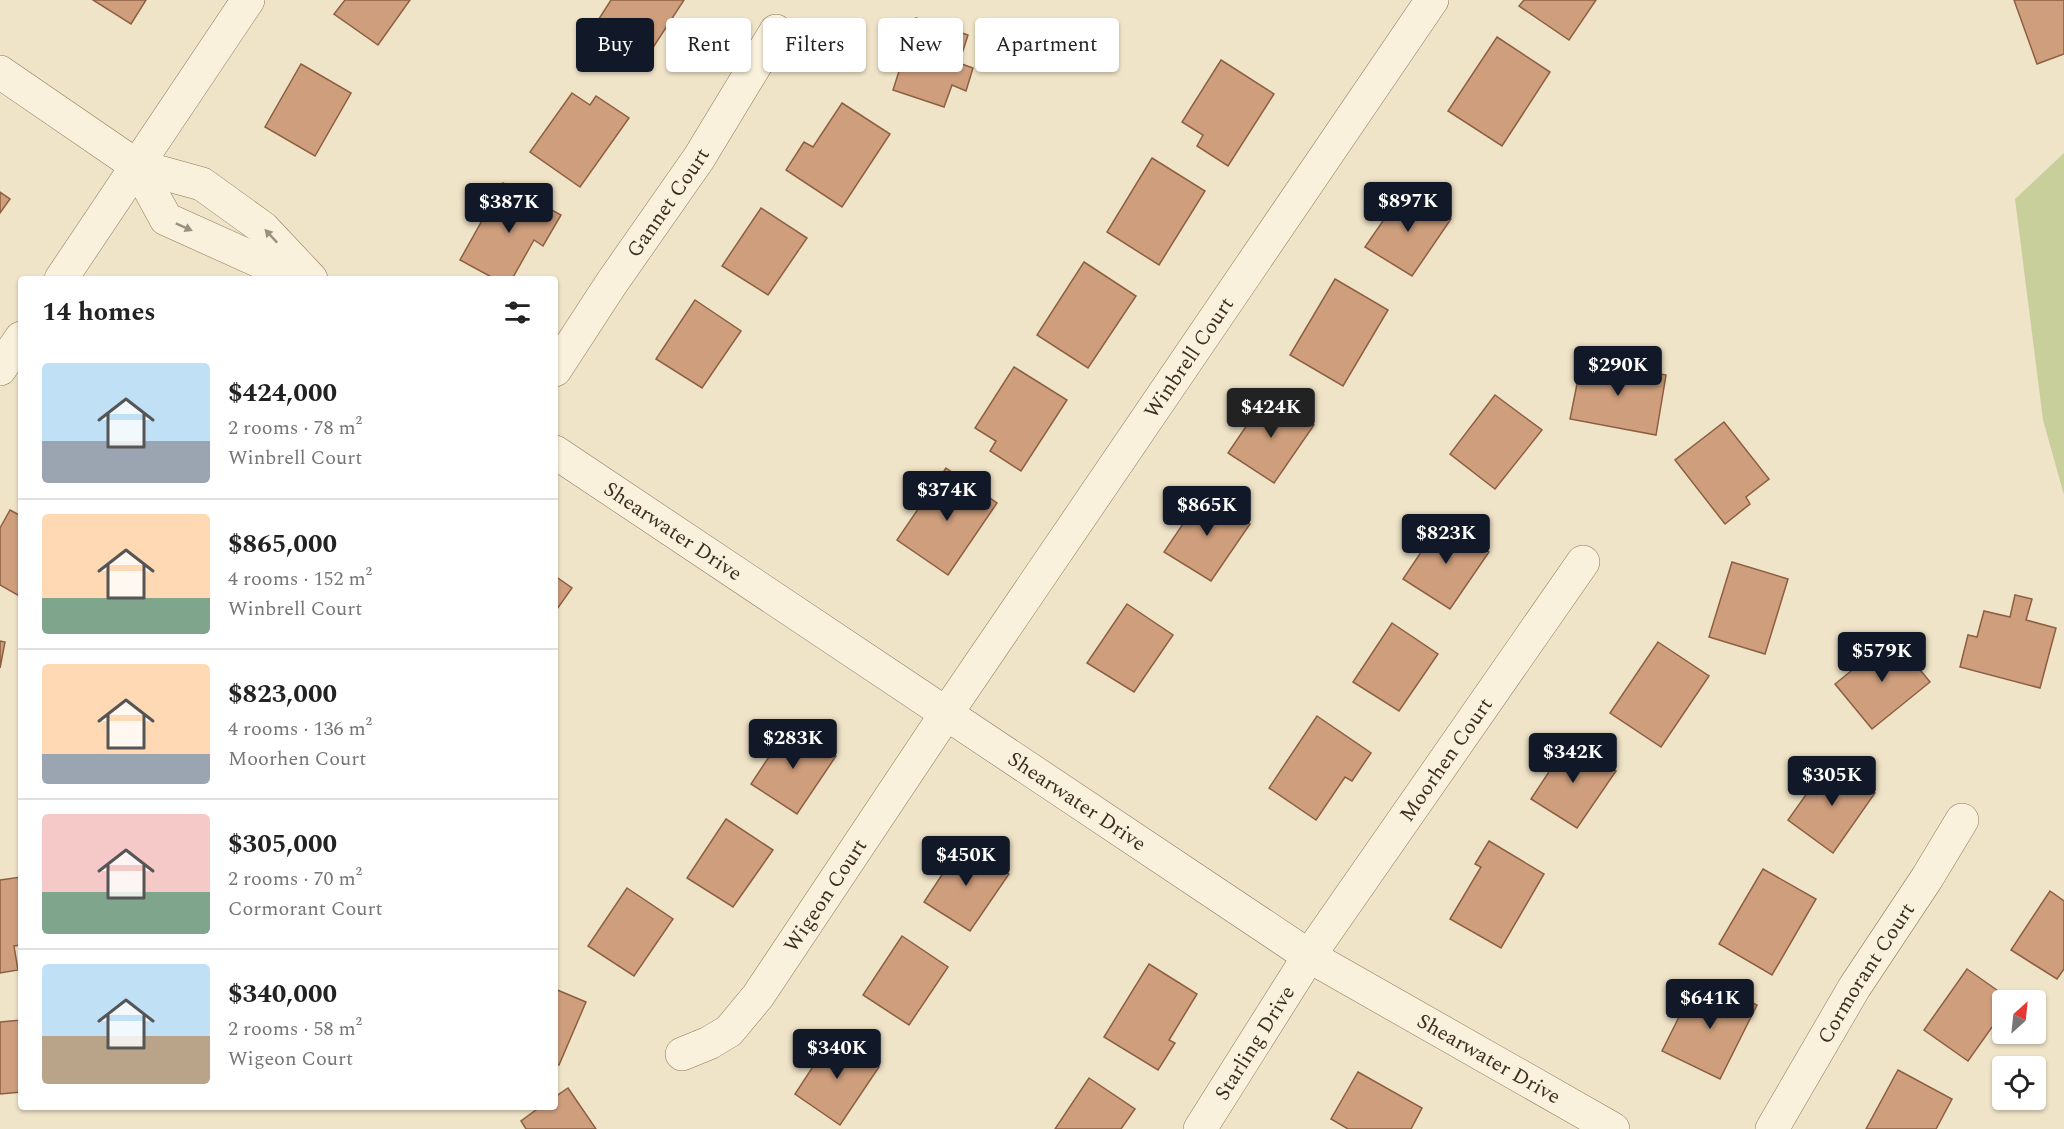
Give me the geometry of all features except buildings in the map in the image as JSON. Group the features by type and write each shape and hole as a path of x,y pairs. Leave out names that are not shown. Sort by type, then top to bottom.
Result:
{"street":[{"path":"63,276 248,0"},
{"name":"Winbrell Court","path":"946,714 1432,0"},
{"name":"Gannet Court","path":"558,365 611,284 699,158 763,53"},
{"path":"0,72 137,166 202,184 263,228 308,276"},
{"path":"137,166 166,219 292,276"},
{"path":"0,369 18,342"},
{"name":"Shearwater Drive","path":"558,454 1309,956 1613,1129"},
{"name":"Moorhen Court","path":"1309,956 1583,562"},
{"name":"Wigeon Court","path":"682,1054 709,1043 729,1031 758,996 946,714"},
{"name":"Cormorant Court","path":"1772,1129 1854,988 1927,878 1962,820"},
{"name":"Starling Drive","path":"1200,1129 1309,956"}],"green space":[{"path":"2064,153 2064,495 2043,420 2015,199"}]}
